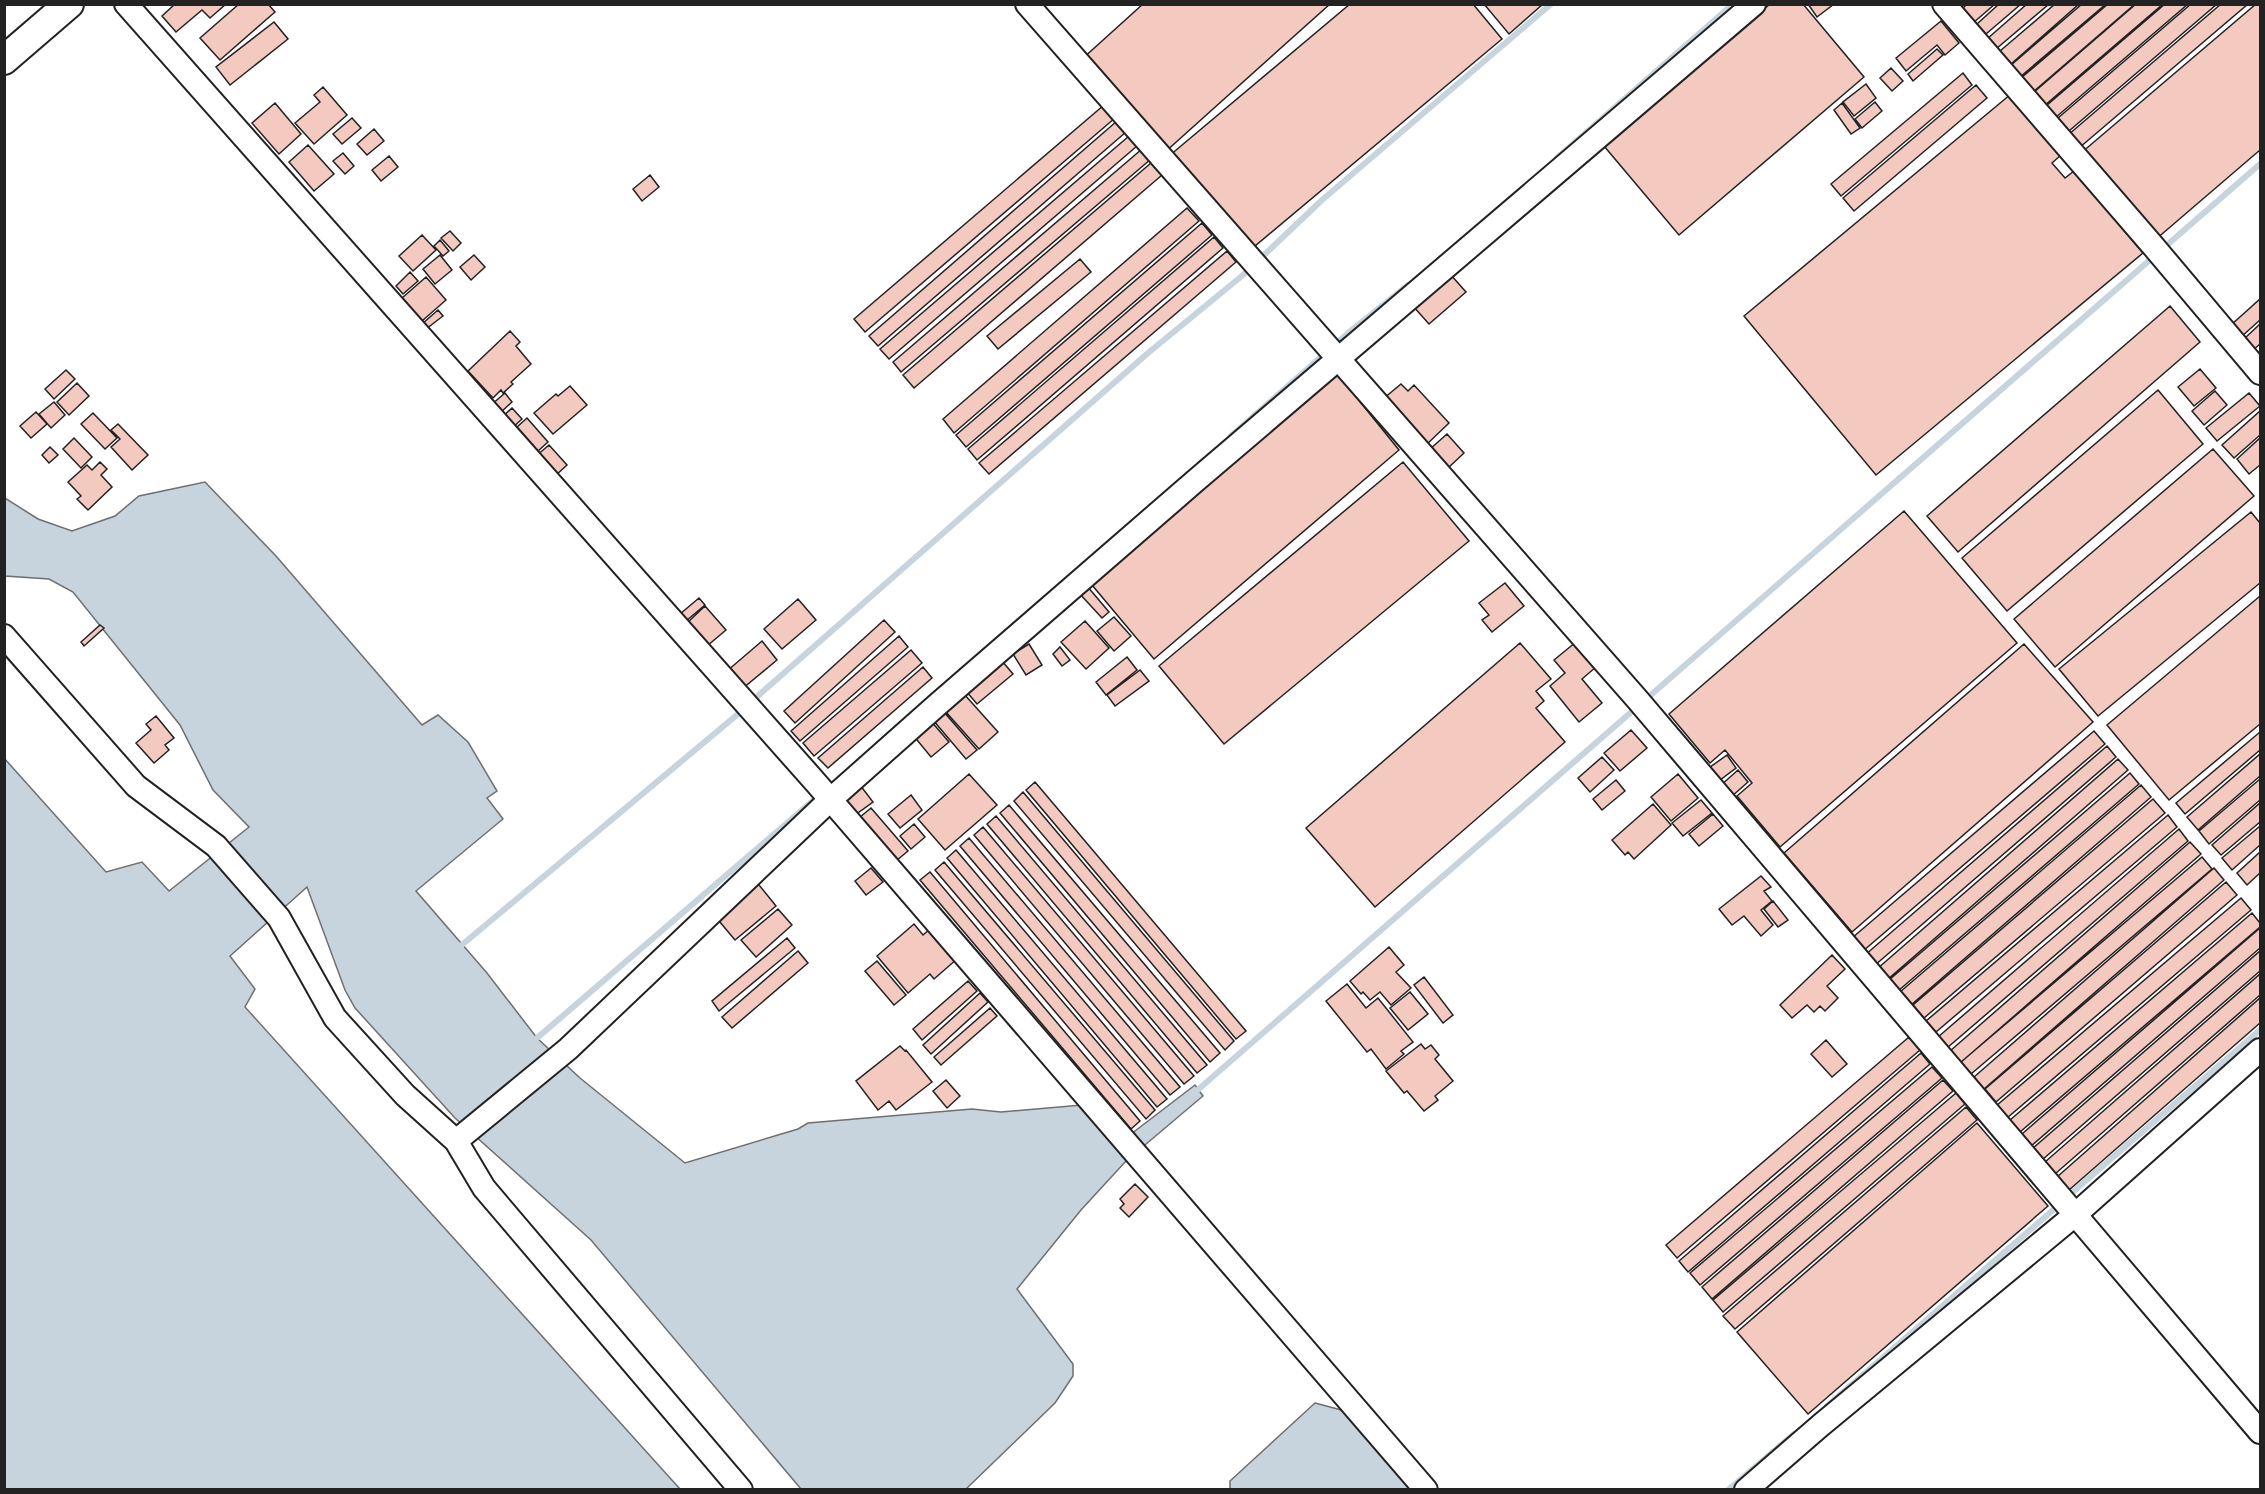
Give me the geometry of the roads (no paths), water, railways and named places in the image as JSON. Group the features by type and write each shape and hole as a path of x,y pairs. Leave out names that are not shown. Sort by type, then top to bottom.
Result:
{"main road":[{"path":"4,60 69,4"}],"street":[{"path":"126,4 824,792 1426,1490"},
{"path":"1027,4 1642,705 2260,1432"},
{"path":"456,1142 568,1049 824,792 1194,482 1334,352 1754,4"},
{"path":"1944,4 2260,373"},
{"path":"4,636 136,786 216,846 279,918 335,1018 405,1095 456,1142 484,1188 741,1490"},
{"path":"1746,1490 2068,1206 2260,1050"}],"waterway":[{"path":"751,702 1148,353 1243,275 1322,200 1551,4"},
{"path":"1557,158 1733,4"},
{"path":"1193,1094 2260,164"},
{"path":"1231,436 1354,328 1408,285"},
{"path":"457,949 744,709"},
{"path":"537,1038 816,798"},
{"path":"2067,1197 2260,1030"},
{"path":"1827,1406 2060,1204"},
{"path":"1728,1490 1794,1434"}]}
